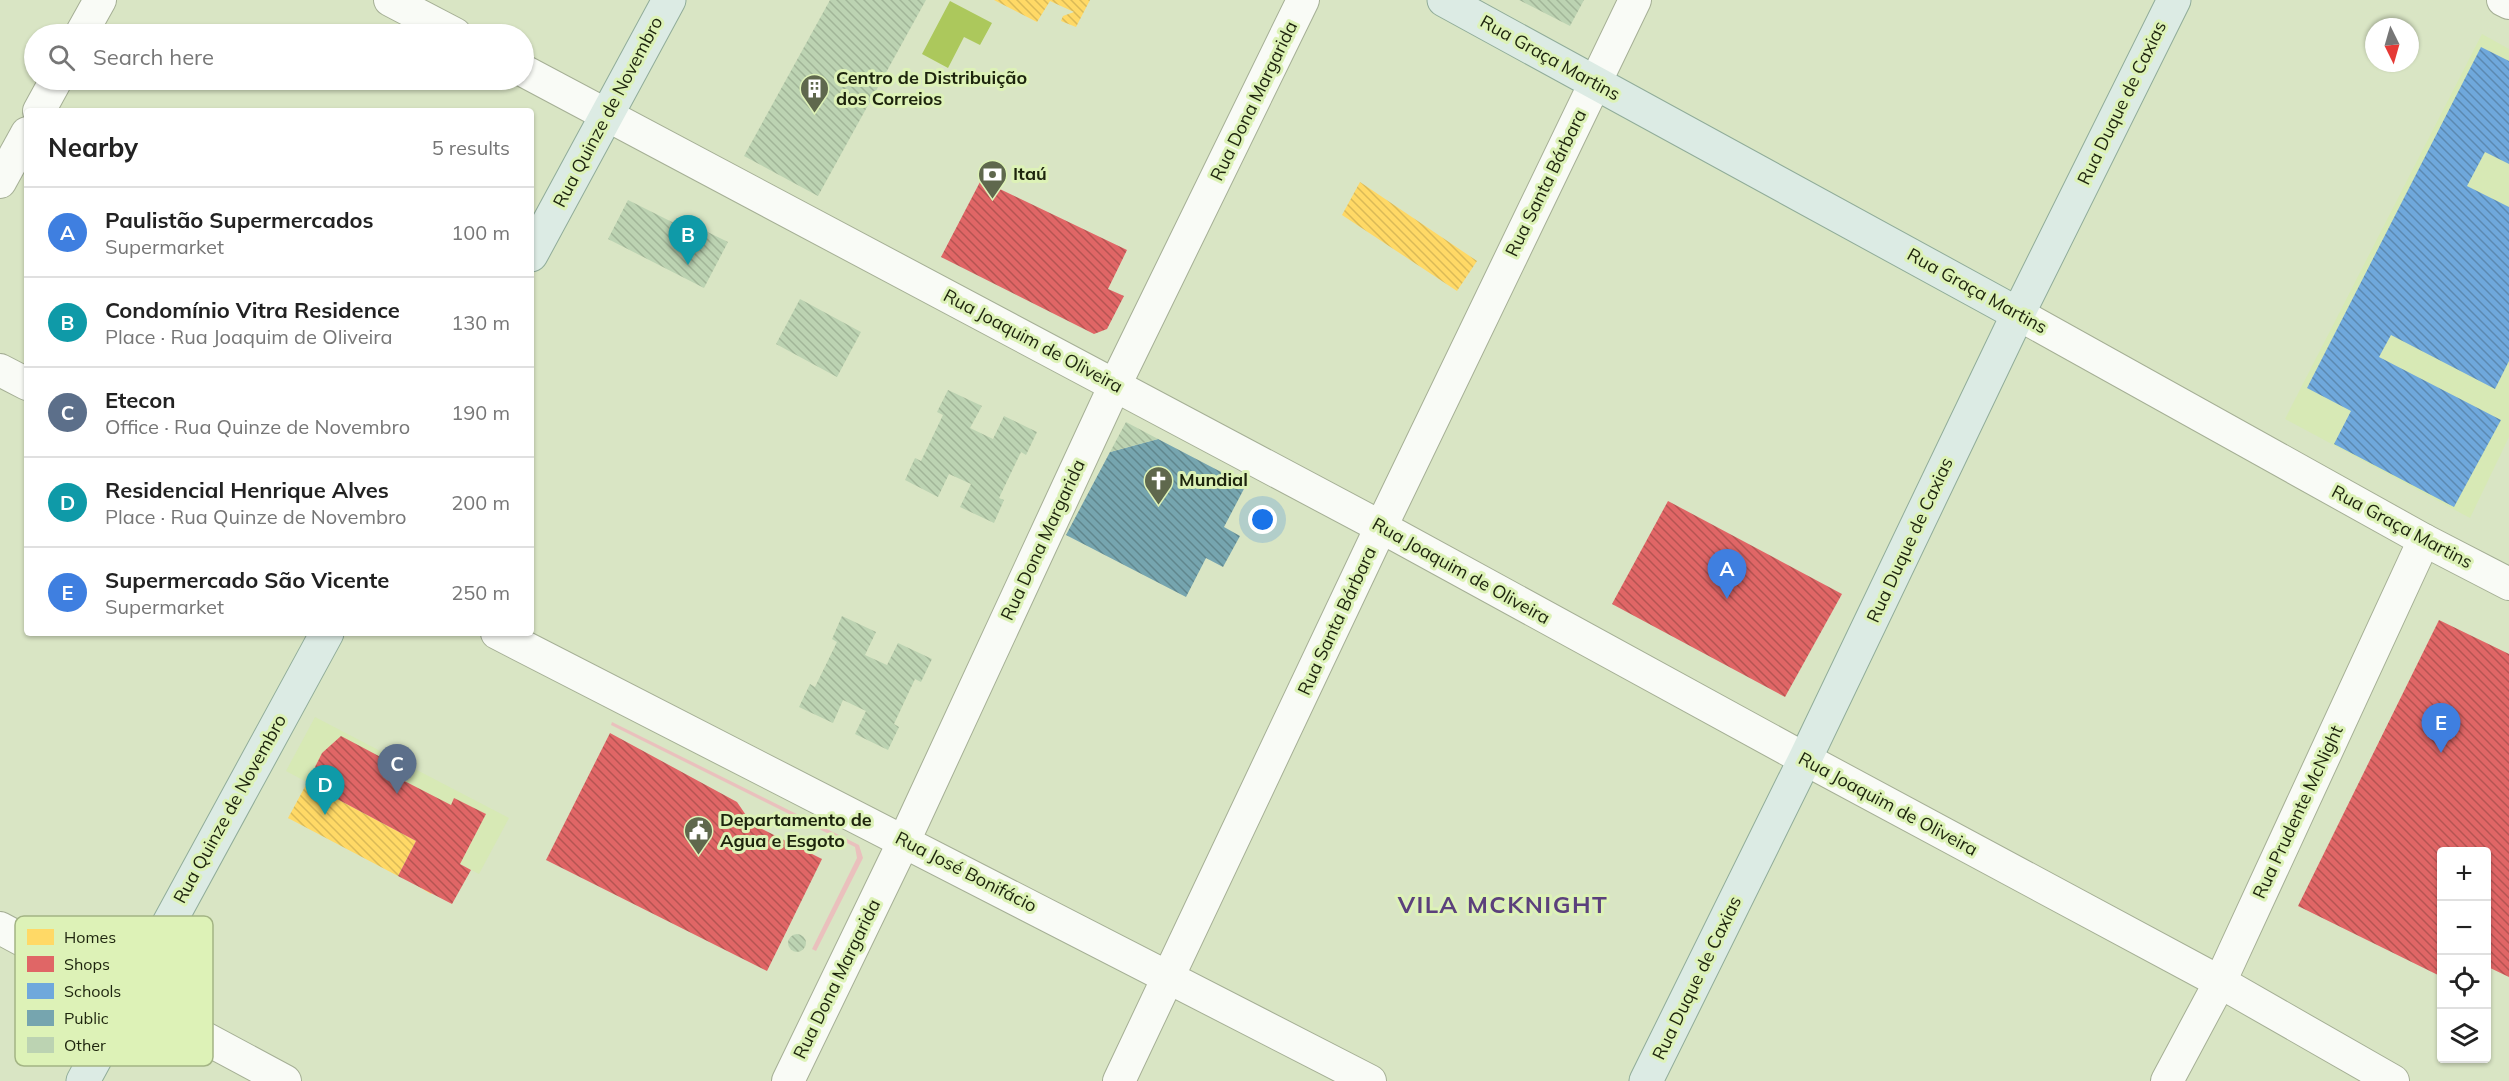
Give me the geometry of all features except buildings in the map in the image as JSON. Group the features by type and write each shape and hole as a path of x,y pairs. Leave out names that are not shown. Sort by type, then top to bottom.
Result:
{"main road":[{"name":"Rua Quinze de Novembro","path":"534,249 669,0"},
{"name":"Rua Graça Martins","path":"1444,0 2018,314"},
{"name":"Rua Duque de Caxias","path":"1646,1081 1805,759 2018,314 2174,0"},
{"name":"Rua Quinze de Novembro","path":"172,916 325,636"},
{"name":"Rua Quinze de Novembro","path":"83,1081 91,1066"}],"street":[{"path":"87,24 100,0"},
{"path":"390,0 436,24"},
{"name":"Rua Dona Margarida","path":"788,1081 904,841 1115,385 1303,0"},
{"name":"Rua Santa Bárbara","path":"1119,1081 1635,0"},
{"path":"2503,0 2509,3"},
{"name":"Rua Joaquim de Oliveira","path":"534,76 1382,527 1805,759 2220,982 2393,1081"},
{"path":"41,108 51,90"},
{"path":"0,182 24,138"},
{"name":"Rua Graça Martins","path":"2018,314 2424,540 2509,584"},
{"path":"0,370 24,382"},
{"name":"Rua Prudente McNight","path":"2167,1081 2220,982 2424,540"},
{"name":"Rua José Bonifácio","path":"503,636 1370,1081"},
{"path":"0,928 15,936"},
{"path":"213,1043 285,1081"}],"shaded area":[{"path":"950,1 992,23 980,45 964,37 948,68 922,54"},
{"path":"2482,34 2509,49 2509,437 2470,518 2285,419"},
{"path":"315,717 509,818 479,874 286,771"},
{"path":"612,722 859,845 863,858 816,951 812,949 857,858 855,847 611,725"}],"place":[{"name":"Centro de Distribuição dos Correios","path":"815,114"},
{"name":"Itaú","path":"992,200"},
{"name":"Condomínio Vitra Residence","path":"688,265"},
{"name":"Mundial","path":"1158,506"},
{"name":"Paulistão Supermercados","path":"1727,599"},
{"name":"Supermercado São Vicente","path":"2441,753"},
{"name":"Etecon","path":"397,794"},
{"name":"Residencial Henrique Alves","path":"325,815"},
{"name":"Departamento de Agua e Esgoto","path":"699,856"}],"district":[{"name":"VILA MCKNIGHT","path":"1503,905"}]}
